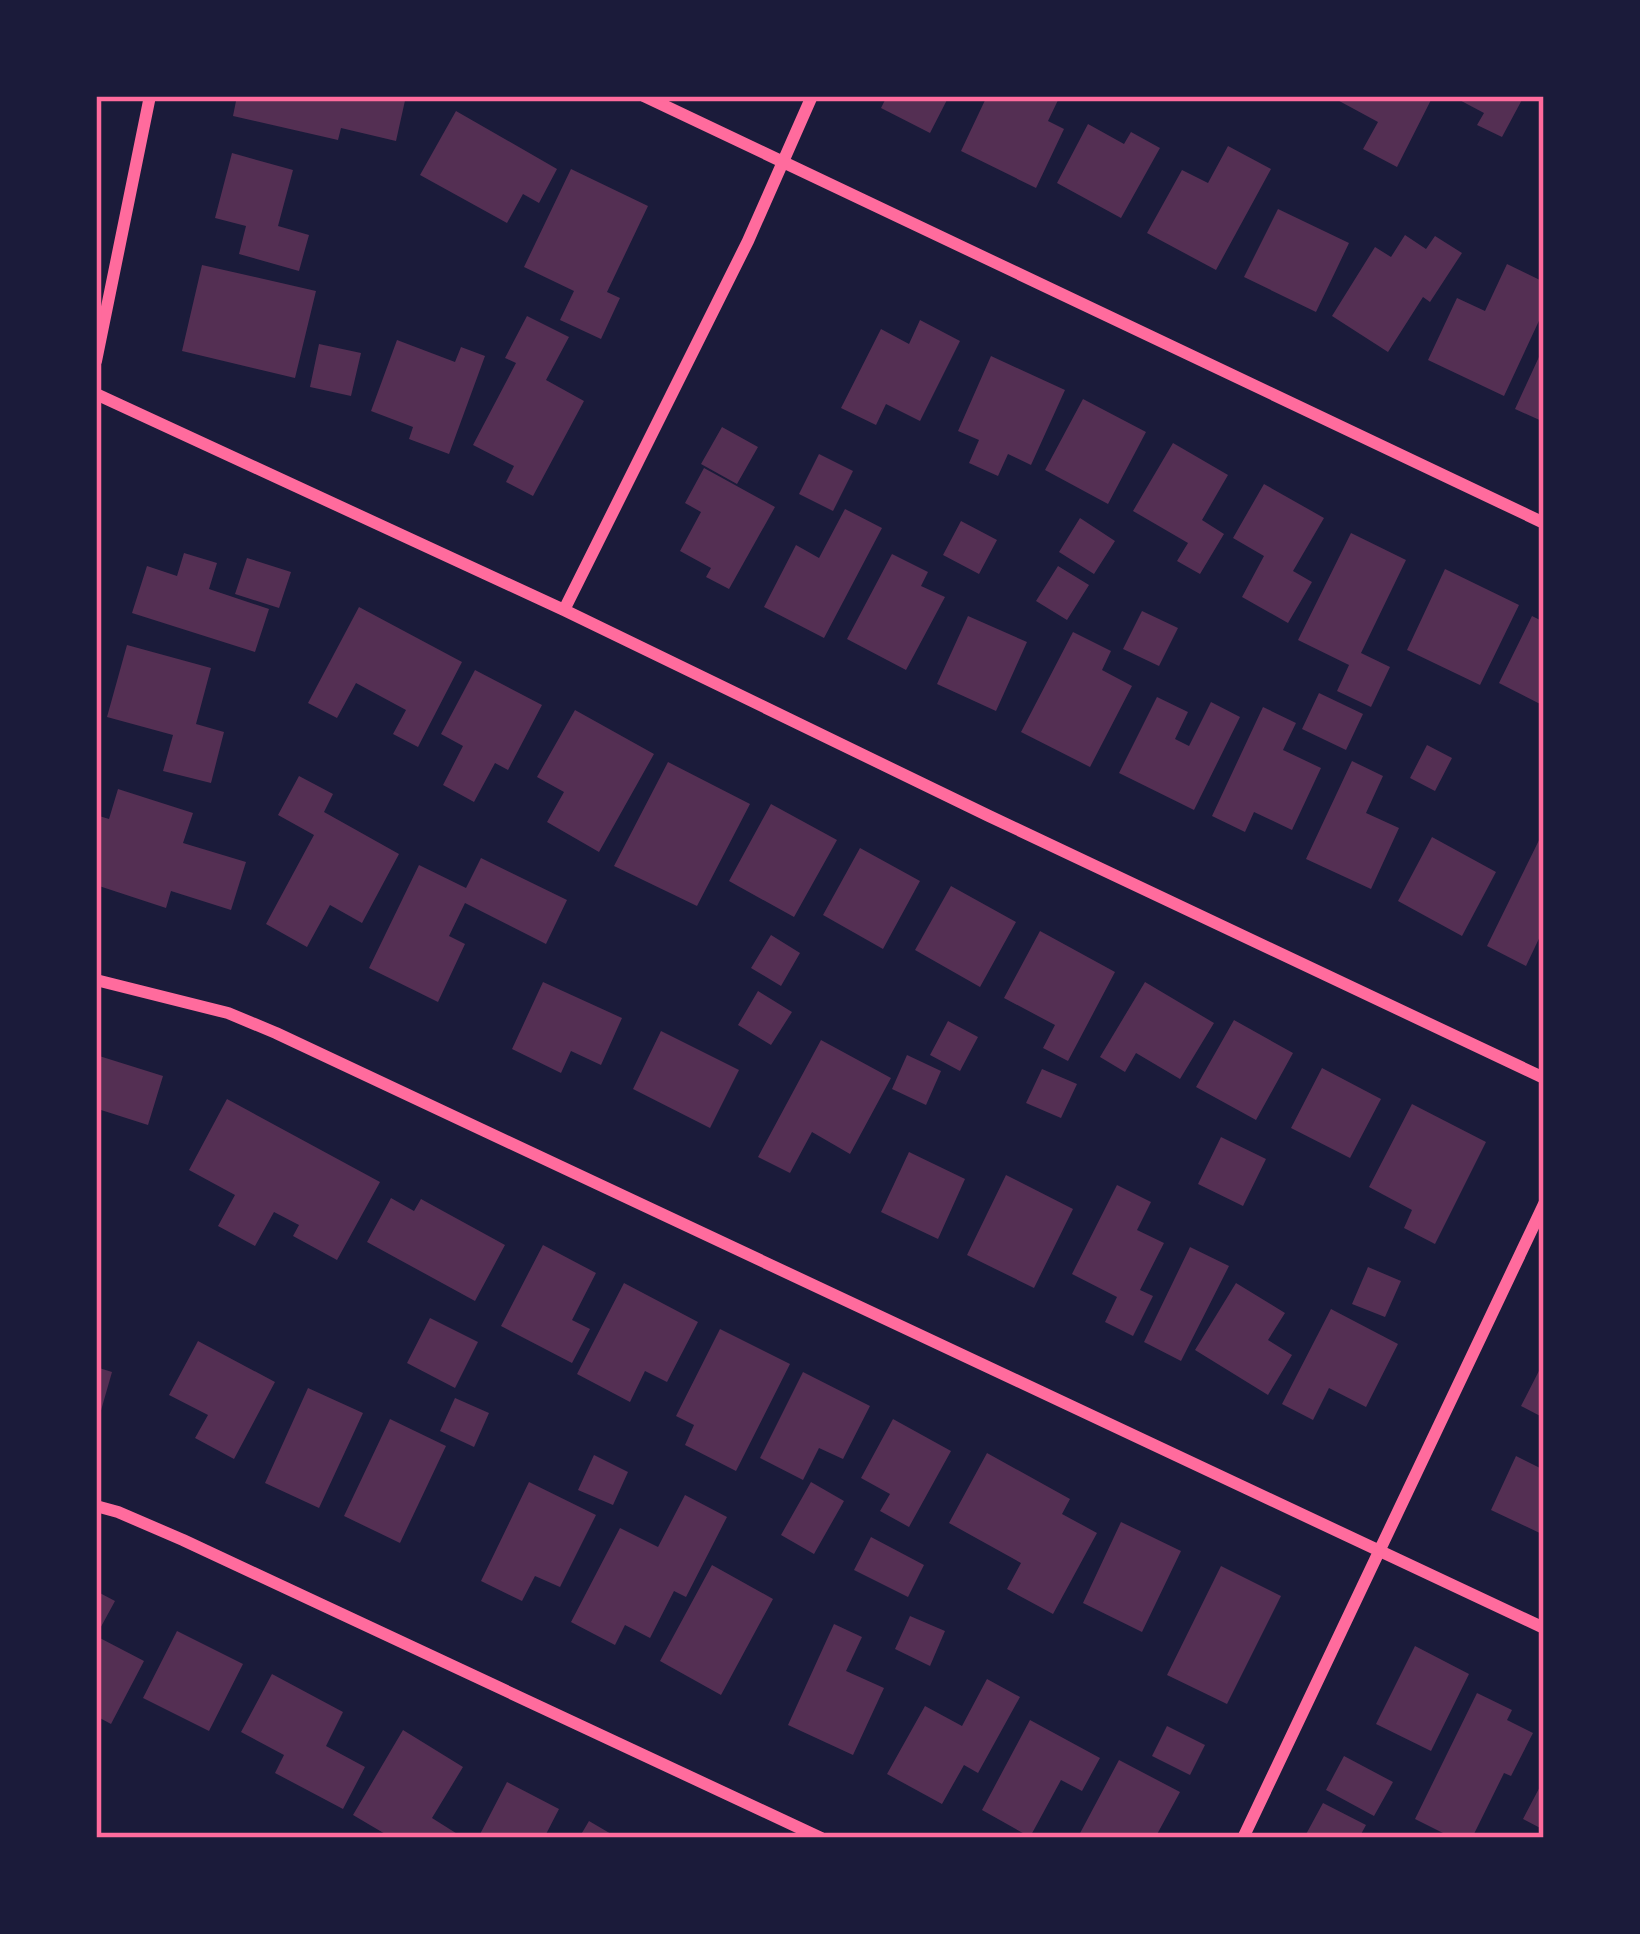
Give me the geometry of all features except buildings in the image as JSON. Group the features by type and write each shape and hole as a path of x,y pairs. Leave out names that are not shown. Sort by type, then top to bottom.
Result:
{"street":[{"path":"96,361 150,96"},
{"path":"644,96 1544,524"},
{"path":"564,610 748,241 812,96"},
{"path":"96,394 564,610 1544,1078"},
{"path":"96,980 228,1013 276,1033 1544,1628"},
{"path":"1243,1838 1544,1204"},
{"path":"96,1506 183,1540 820,1838"}]}
